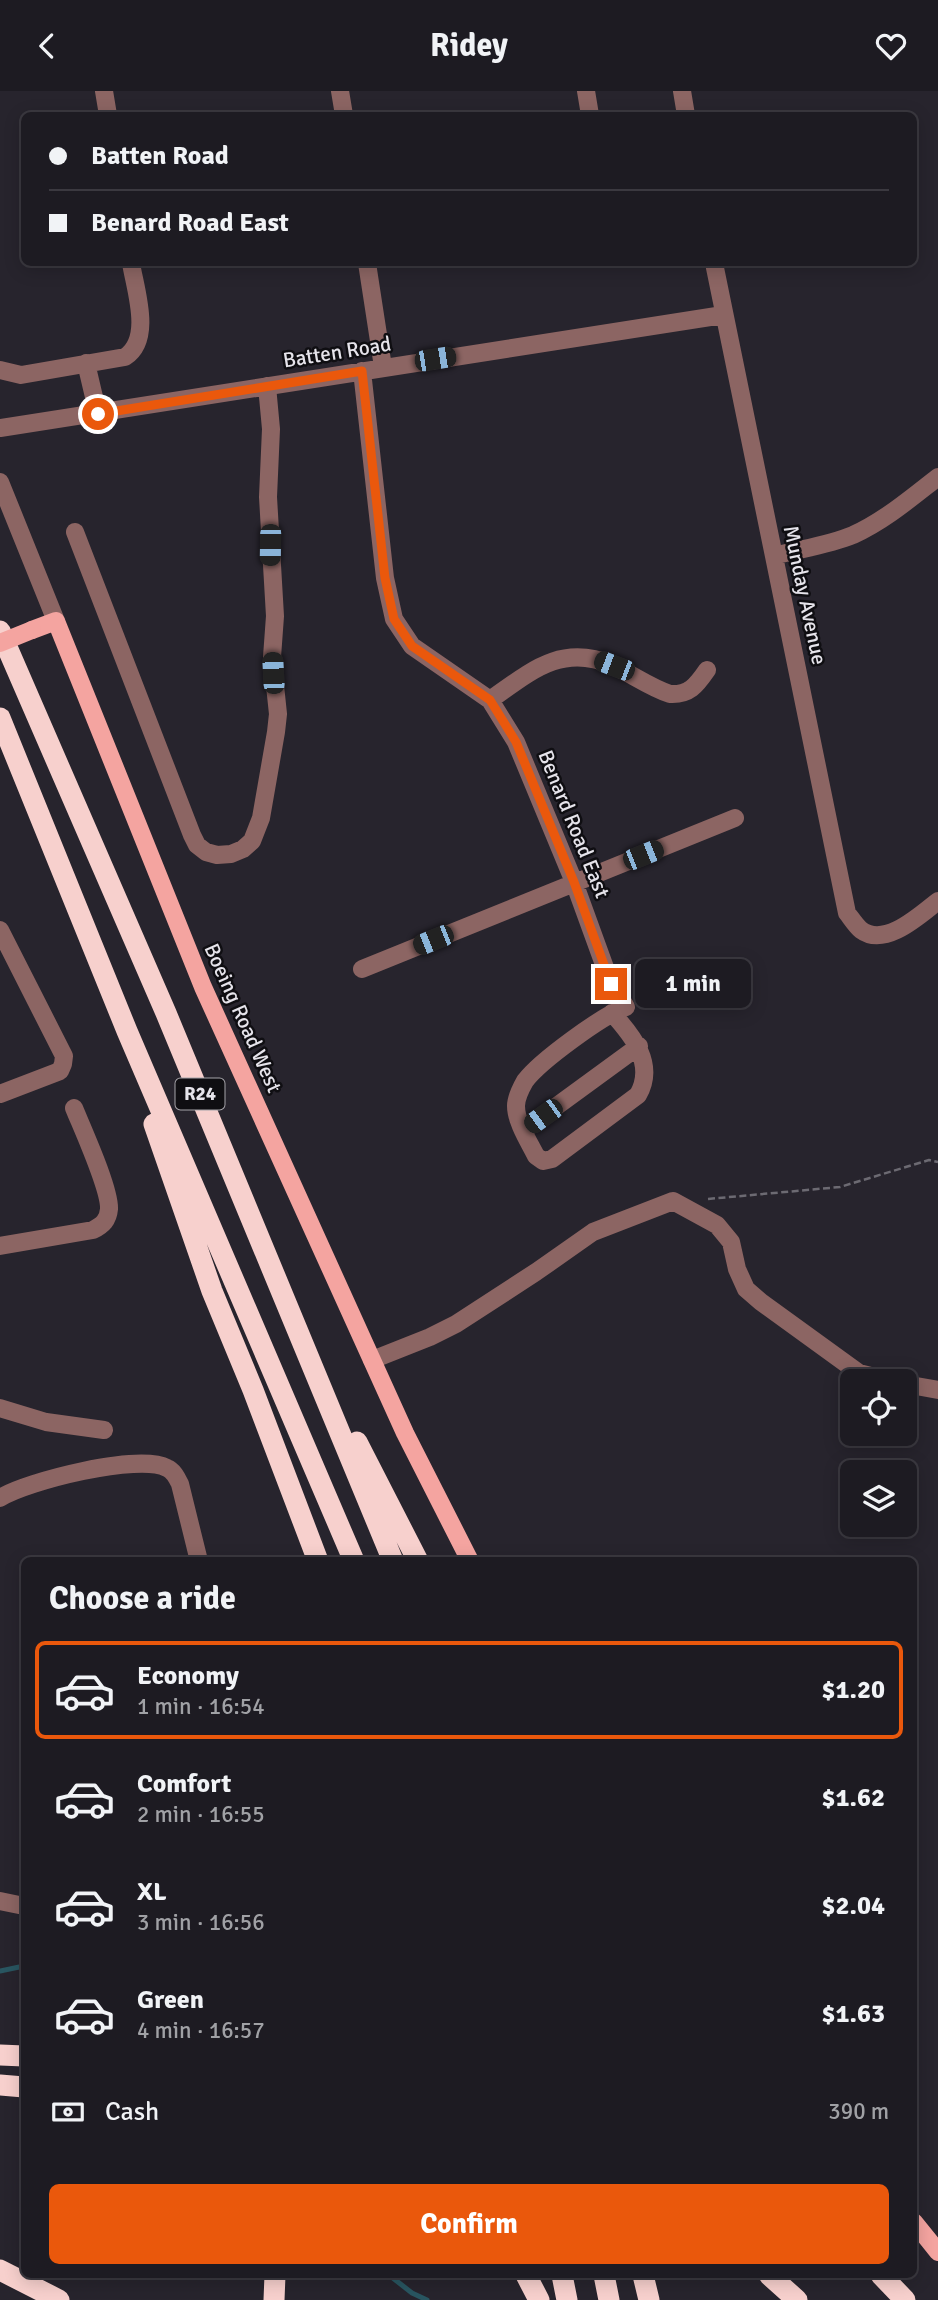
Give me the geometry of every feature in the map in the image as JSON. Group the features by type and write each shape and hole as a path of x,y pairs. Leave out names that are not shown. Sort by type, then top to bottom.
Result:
{"highway":[{"path":"0,618 15,667"},
{"name":"R24","path":"0,631 166,1013 391,1557"},
{"name":"R24","path":"0,718 127,1031 352,1557"},
{"path":"0,750 66,882"},
{"path":"127,1031 178,1197 316,1557"},
{"path":"286,1303 416,1557"},
{"path":"253,1390 304,1557"},
{"path":"0,2055 21,2056"},
{"path":"0,2085 21,2087"},
{"path":"0,2270 59,2300"},
{"path":"274,2300 275,2278"},
{"path":"528,2278 540,2300"},
{"path":"563,2278 567,2300"},
{"path":"772,2278 797,2300"},
{"path":"884,2278 905,2300"}],"main road":[{"path":"0,643 56,621"},
{"name":"Boeing Road West","path":"56,621 203,987 405,1433 468,1557"},
{"path":"917,2226 938,2252"}],"street":[{"path":"104,91 108,112"},
{"path":"340,91 344,112"},
{"path":"586,91 590,112"},
{"path":"682,91 686,112"},
{"path":"0,370 21,375 125,358 136,347 140,335 131,266"},
{"path":"367,266 383,367"},
{"name":"Munday Avenue","path":"715,266 847,913 862,931 883,935 901,929 938,901"},
{"name":"Batten Road","path":"0,428 723,315"},
{"path":"86,363 98,414"},
{"name":"Benard Road East","path":"362,371 385,578 394,619 412,646 490,700 525,760 574,882 619,1010 639,1047"},
{"path":"75,532 197,845 206,852 217,855 231,854 243,849 252,841 261,818 278,714 272,657 275,616 268,497 271,429 267,386"},
{"path":"774,556 863,530 938,477"},
{"name":"Boeing Road West","path":"0,482 56,621"},
{"path":"490,700 532,670 551,661 571,657 599,660 670,694 681,695 690,691 706,670"},
{"path":"362,968 735,818"},
{"path":"0,930 64,1056 60,1071 0,1094"},
{"path":"524,1130 639,1047 644,1078 638,1095 552,1159 543,1161 536,1156 524,1130 515,1104 527,1079 565,1047 619,1010"},
{"path":"0,1246 93,1230 102,1226 107,1219 108,1198 74,1108"},
{"path":"372,1360 456,1324 593,1232 673,1201 717,1225 731,1242 737,1269 746,1289 853,1369"},
{"path":"917,1386 938,1390"},
{"path":"0,1408 46,1422 104,1430"},
{"path":"0,1498 14,1490 43,1481 121,1465 138,1463 166,1467 174,1473 180,1484 198,1557"},
{"path":"0,1901 21,1905"}],"path":[{"path":"707,1199 840,1187 929,1160 938,1162"}],"waterway":[{"path":"0,1971 21,1967"},
{"path":"393,2278 412,2293 427,2300"}],"route":[{"path":"98,414 362,371 385,578 394,619 412,646 490,700 516,742 574,882 611,984"}]}
